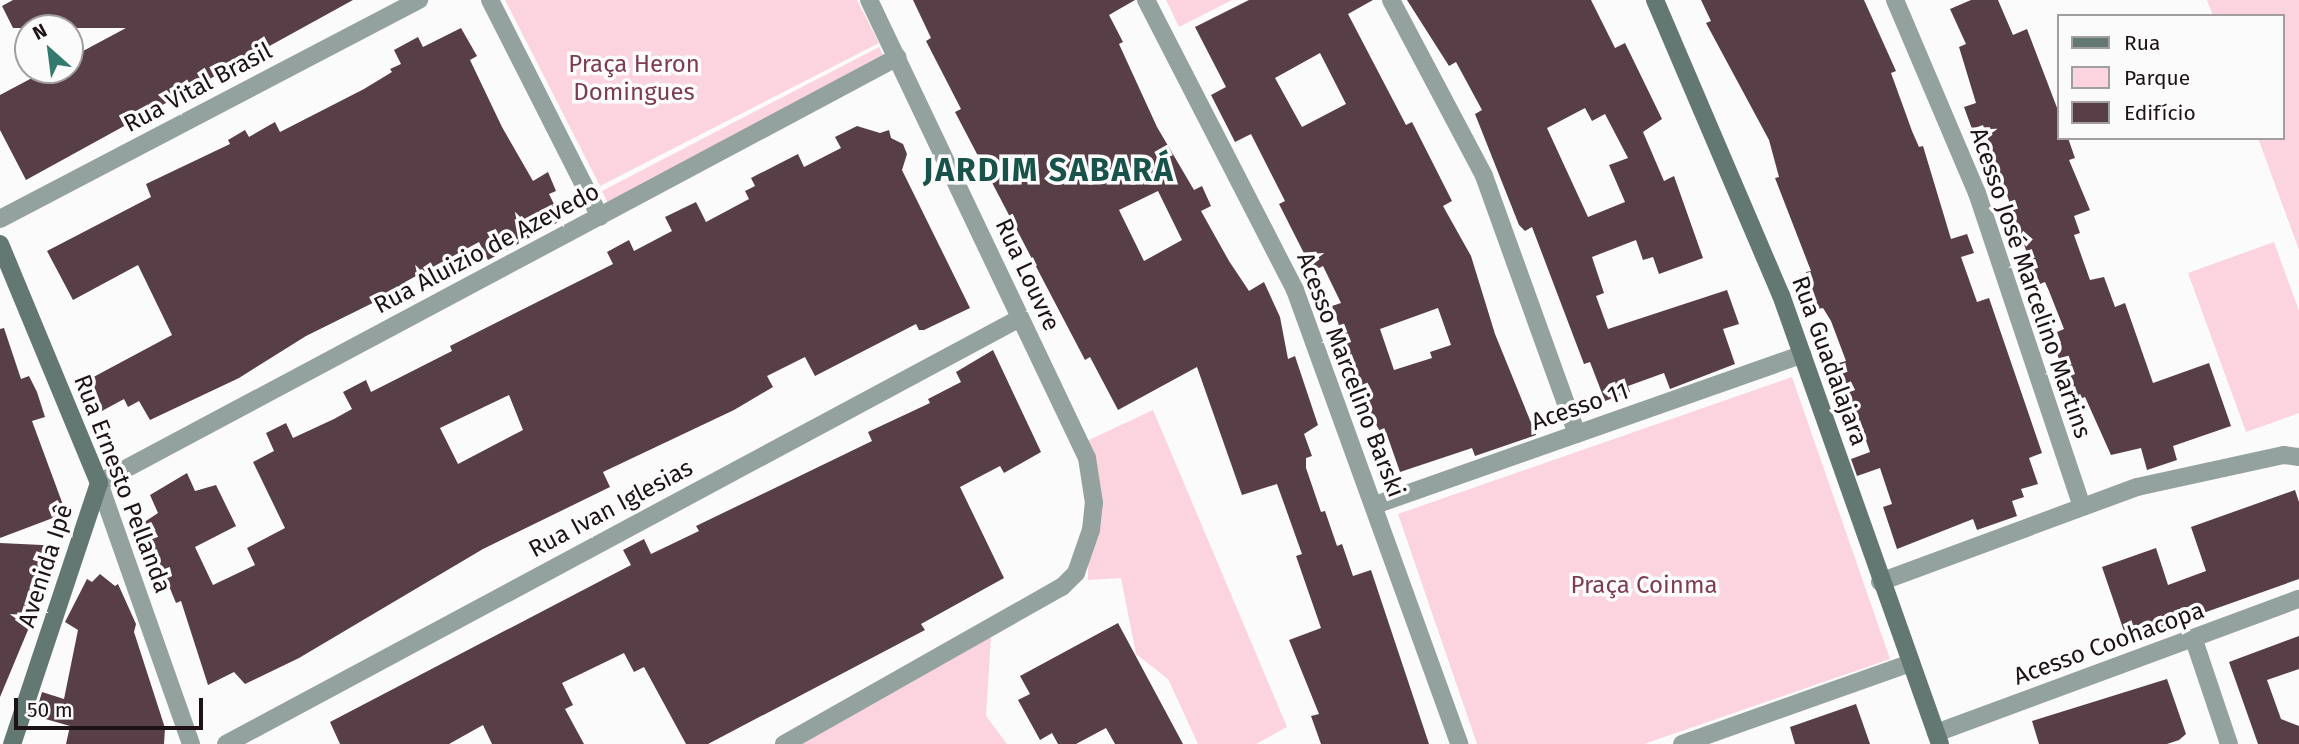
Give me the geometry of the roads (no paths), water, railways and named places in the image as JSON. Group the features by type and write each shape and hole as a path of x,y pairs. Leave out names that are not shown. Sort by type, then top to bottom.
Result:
{"main road":[{"name":"Rua Guadalajara","path":"1655,0 1802,355 1880,582 1938,739"},
{"name":"Rua Ernesto Pellanda","path":"0,244 99,483"},
{"name":"Avenida Ipê","path":"12,744 99,483"}],"street":[{"name":"Rua Vital Brasil","path":"0,219 419,0"},
{"path":"490,0 600,217"},
{"name":"Rua Louvre","path":"784,744 1062,587 1076,573 1091,530 1094,503 1087,458 869,0"},
{"name":"Acesso Marcelino Barski","path":"1146,0 1295,290 1375,505 1459,744"},
{"path":"1391,0 1484,176 1577,434"},
{"name":"Acesso José Marcelino Martins","path":"1895,0 1978,193 2082,507"},
{"name":"Rua Aluizio de Azevedo","path":"99,483 898,57"},
{"name":"Rua Ivan Iglesias","path":"226,744 1020,318"},
{"name":"Acesso 11","path":"1375,505 1802,355"},
{"path":"1880,582 2137,487 2284,455 2299,457"},
{"name":"Rua Ernesto Pellanda","path":"99,483 191,744"},
{"name":"Acesso Coohacopa","path":"1938,739 2299,598"},
{"path":"2194,640 2229,744"},
{"path":"1682,744 1911,663"}],"district":[{"name":"JARDIM SABARÁ","path":"1049,170"}],"park label":[{"name":"Praça Heron Domingues","path":"634,79"},
{"name":"Praça Coinma","path":"1644,586"}]}
